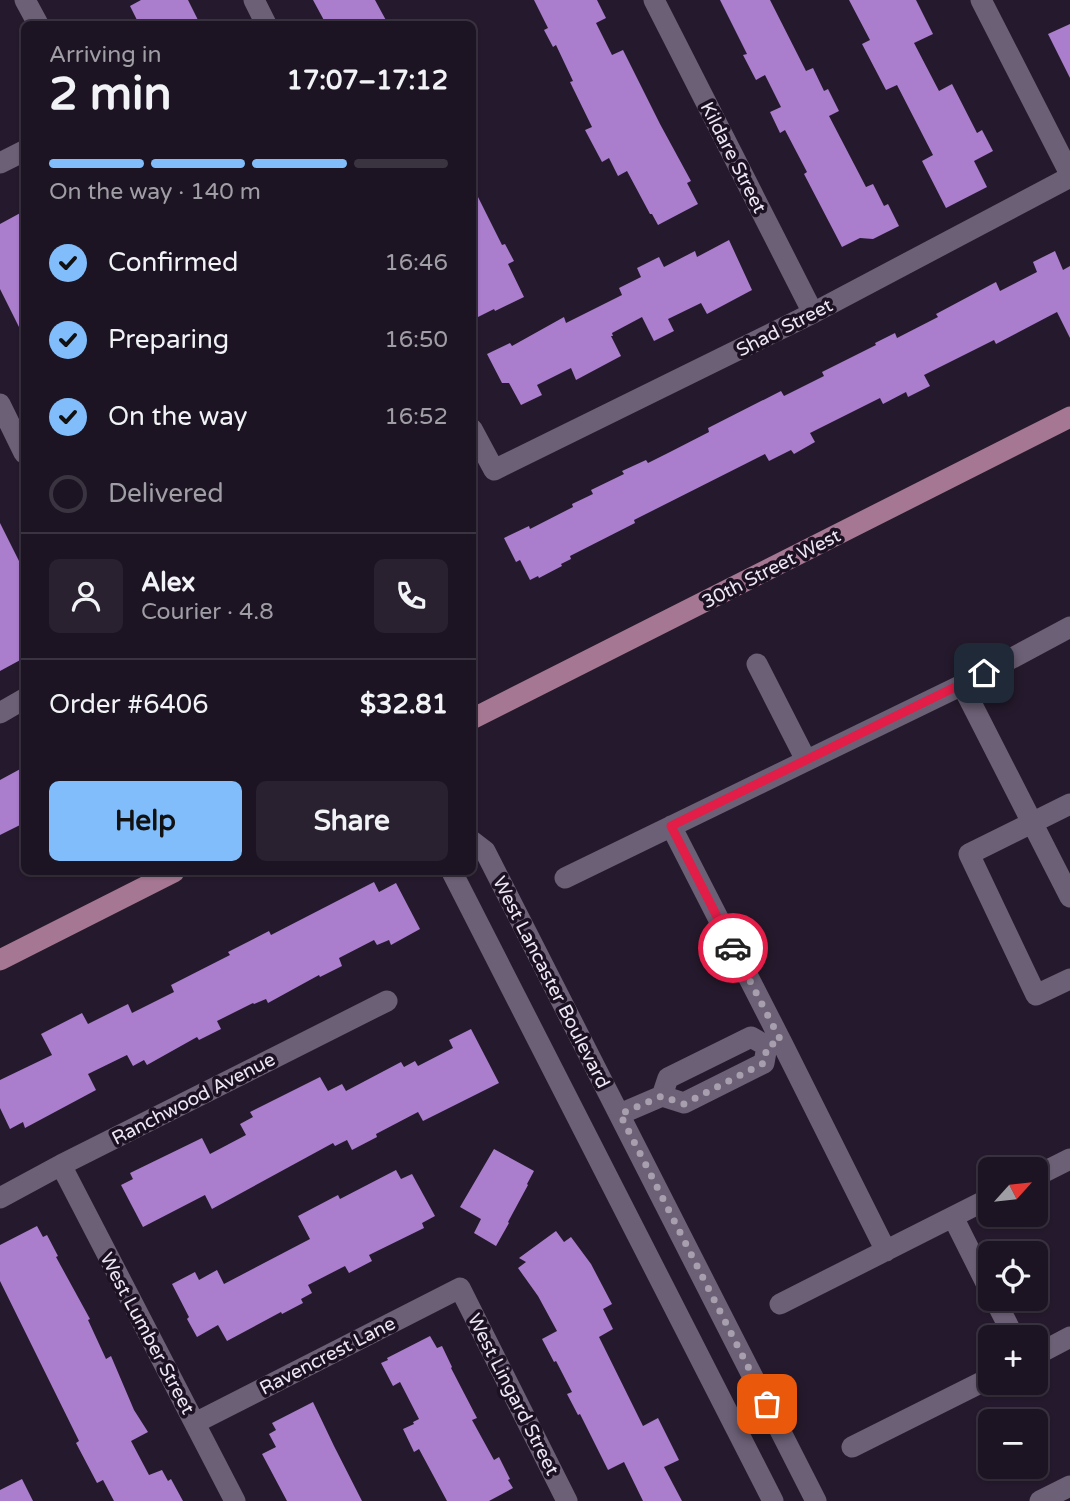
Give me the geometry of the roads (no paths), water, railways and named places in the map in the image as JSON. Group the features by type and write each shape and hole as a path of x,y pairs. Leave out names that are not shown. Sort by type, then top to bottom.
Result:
{"main road":[{"name":"30th Street West","path":"476,717 1070,417"},
{"path":"0,960 168,875"}],"street":[{"path":"26,0 36,21"},
{"path":"254,0 264,21"},
{"name":"Kildare Street","path":"654,0 813,313"},
{"path":"981,0 1070,176"},
{"path":"0,163 21,152"},
{"name":"Shad Street","path":"476,436 494,470 813,313 1070,176"},
{"path":"0,404 21,447"},
{"path":"565,878 962,685 1070,626"},
{"path":"757,664 806,760"},
{"path":"962,685 1070,897"},
{"path":"0,713 21,701"},
{"path":"1070,804 970,854 1036,995 1070,979"},
{"path":"671,826 774,1044 886,1251"},
{"name":"West Lancaster Boulevard","path":"476,844 485,851 816,1501"},
{"name":"West Lancaster Boulevard","path":"454,875 773,1501"},
{"name":"Ranchwood Avenue","path":"0,1198 387,1001"},
{"path":"662,1096 668,1078 751,1037 774,1044"},
{"path":"620,1114 662,1096 684,1104 764,1063 774,1044"},
{"path":"1048,1169 1070,1158"},
{"name":"West Lumber Street","path":"61,1165 235,1501"},
{"path":"780,1304 978,1204"},
{"path":"953,1217 978,1267"},
{"name":"Ravencrest Lane","path":"195,1423 460,1288"},
{"name":"West Lingard Street","path":"460,1288 568,1501"},
{"path":"1048,1349 1070,1338"},
{"path":"852,1447 978,1384"},
{"path":"1040,1501 1070,1486"}]}
